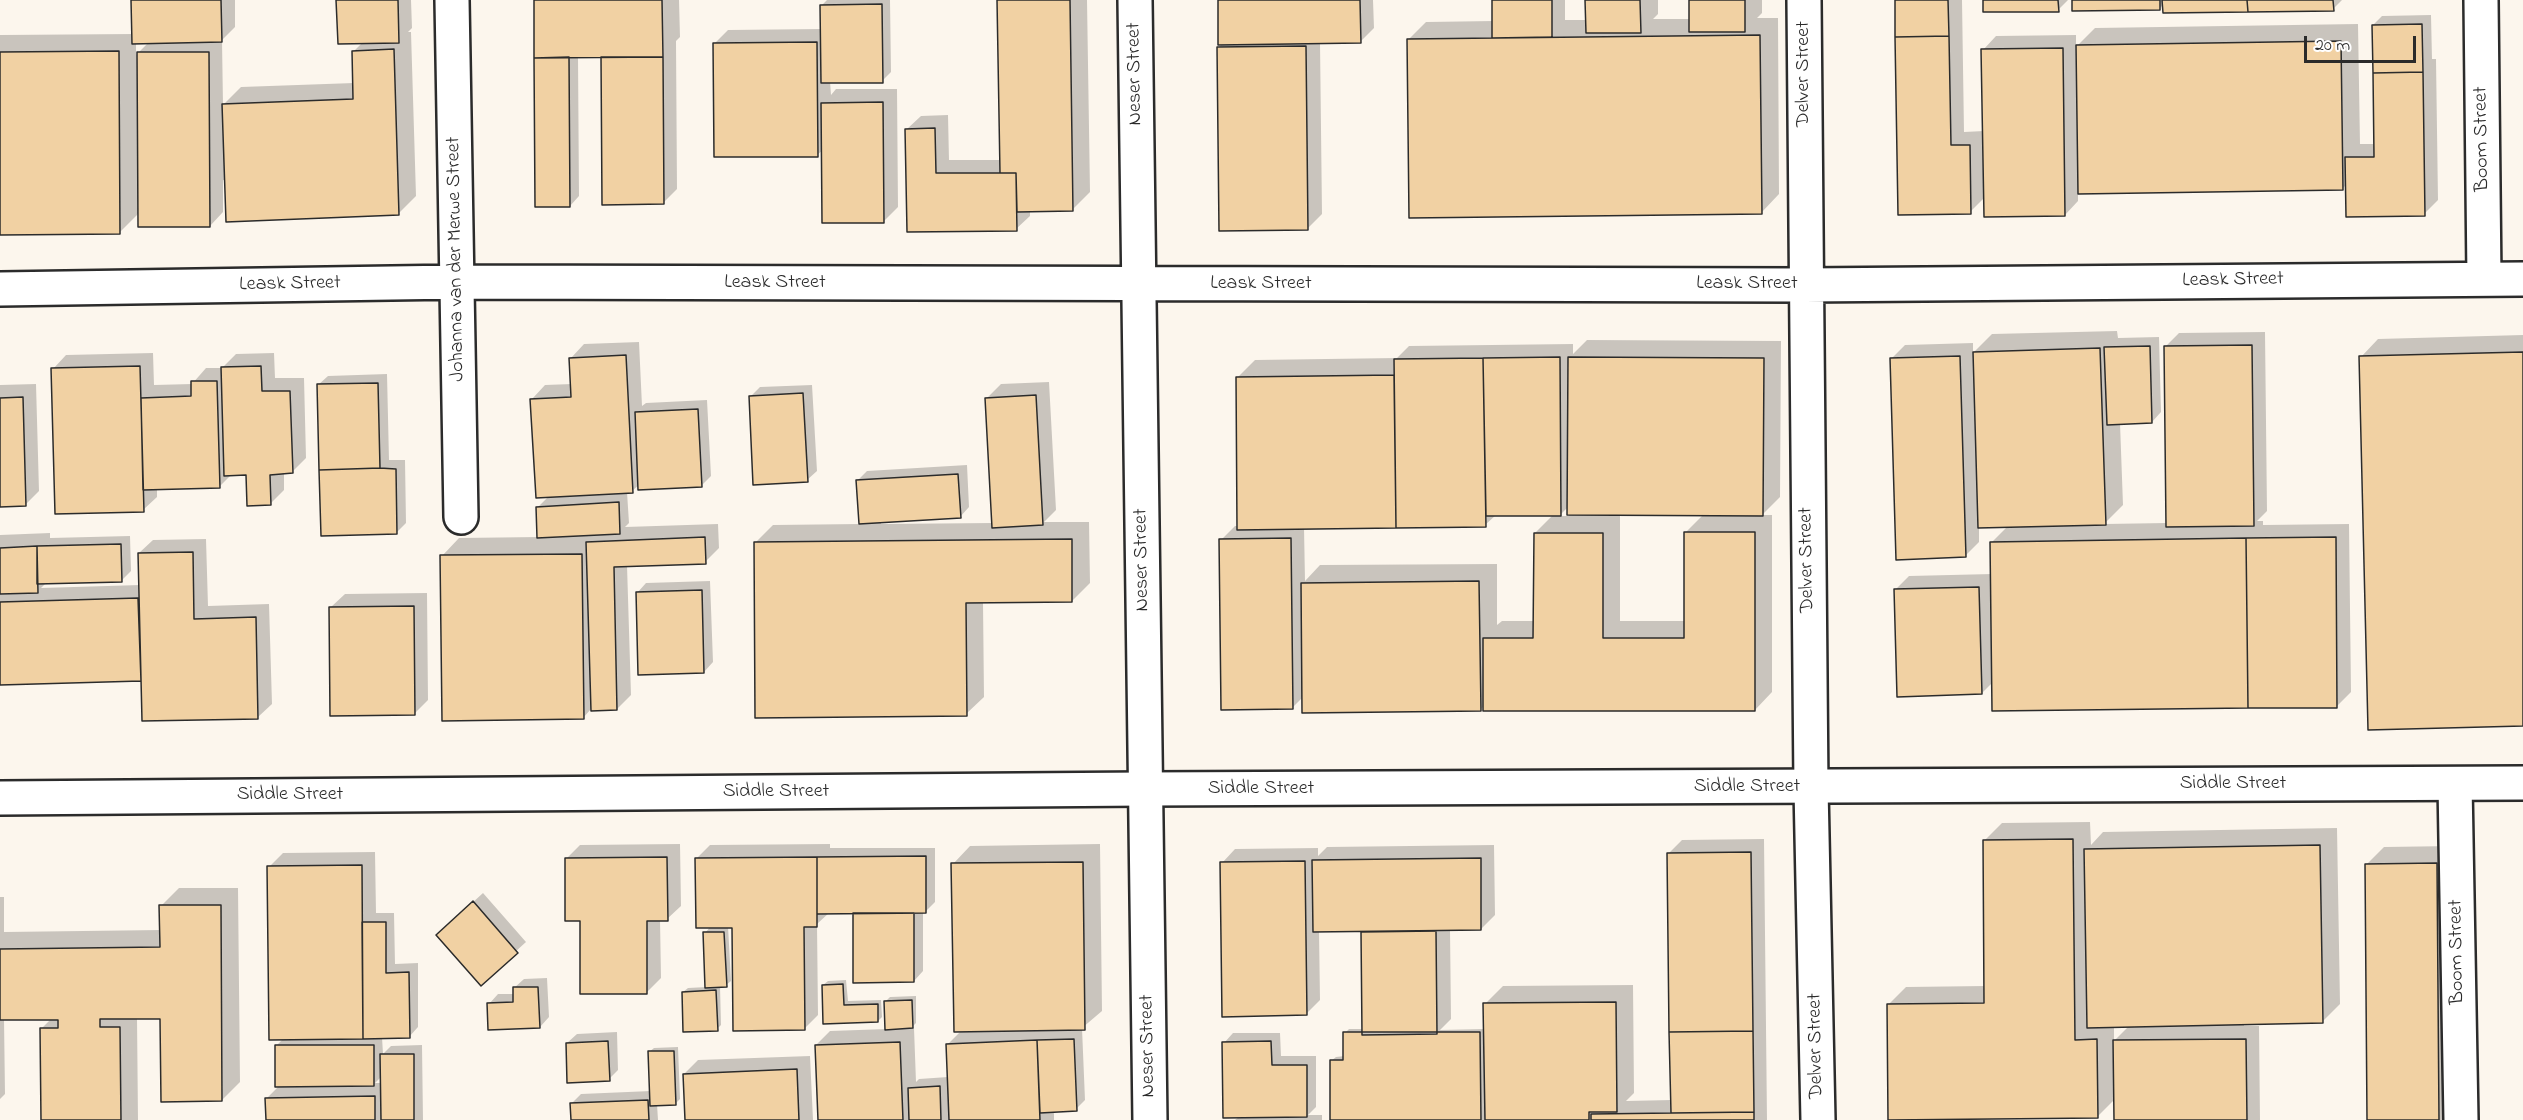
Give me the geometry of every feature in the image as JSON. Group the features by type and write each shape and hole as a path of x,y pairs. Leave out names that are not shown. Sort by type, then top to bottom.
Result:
{"street":[{"name":"Johanna van der Merwe Street","path":"452,0 461,517"},
{"name":"Neser Street","path":"1135,0 1149,1120"},
{"name":"Delver Street","path":"1804,0 1810,788 1818,1120"},
{"name":"Boom Street","path":"2481,0 2484,279"},
{"name":"Leask Street","path":"0,289 457,282 1805,285 2523,279"},
{"name":"Siddle Street","path":"0,798 1146,789 1810,788 2523,783"},
{"name":"Boom Street","path":"2455,784 2461,1120"}],"building":[{"path":"131,0 221,0 222,42 132,44"},
{"path":"336,0 398,0 399,43 338,44"},
{"path":"534,0 662,0 663,57 534,58"},
{"path":"997,0 1070,0 1073,211 1017,212 1016,173 1000,173"},
{"path":"1218,0 1360,0 1361,43 1218,45"},
{"path":"1492,0 1552,0 1552,37 1492,38"},
{"path":"1585,0 1640,0 1641,33 1586,33"},
{"path":"1689,0 1745,0 1745,32 1689,32"},
{"path":"1895,0 1948,0 1949,36 1895,37"},
{"path":"1983,0 2058,0 2059,12 1983,12"},
{"path":"2072,0 2160,0 2160,10 2072,11"},
{"path":"2162,0 2247,0 2248,12 2163,13"},
{"path":"2247,0 2333,0 2334,11 2248,12"},
{"path":"882,4 883,83 821,83 820,5"},
{"path":"2422,24 2423,72 2373,73 2372,25"},
{"path":"1760,35 1762,214 1409,218 1407,39"},
{"path":"1949,36 1951,145 1970,145 1971,214 1898,215 1895,37"},
{"path":"2341,41 2343,190 2078,194 2076,45"},
{"path":"817,42 818,157 714,157 713,43"},
{"path":"1306,46 1308,230 1219,231 1217,47"},
{"path":"2063,48 2065,216 1984,217 1981,49"},
{"path":"394,49 399,215 226,222 222,104 353,99 352,51"},
{"path":"119,51 120,234 0,235 0,52"},
{"path":"137,52 209,52 210,227 138,227"},
{"path":"569,57 570,207 535,207 534,58"},
{"path":"601,57 663,57 664,204 602,205"},
{"path":"2423,72 2425,216 2346,217 2345,157 2374,157 2373,73"},
{"path":"883,102 884,223 822,223 821,103"},
{"path":"935,128 936,173 1016,173 1017,231 907,232 905,129"},
{"path":"2252,345 2254,526 2166,527 2164,346"},
{"path":"2150,346 2152,423 2107,425 2104,347"},
{"path":"2100,348 2106,525 1978,528 1973,352"},
{"path":"2523,352 2523,726 2368,730 2359,356"},
{"path":"626,355 633,493 536,498 530,399 571,397 569,358"},
{"path":"1960,356 1966,557 1896,560 1890,358"},
{"path":"1560,357 1561,516 1486,516 1483,358"},
{"path":"1568,357 1764,358 1763,516 1567,515"},
{"path":"1483,358 1486,527 1396,528 1394,359"},
{"path":"140,366 144,512 55,514 51,368"},
{"path":"261,366 262,391 290,391 293,473 270,475 271,505 247,506 246,475 224,476 221,367"},
{"path":"1394,375 1396,528 1237,530 1236,377"},
{"path":"191,381 217,381 220,488 143,490 141,398 191,396"},
{"path":"378,383 380,468 319,470 317,384"},
{"path":"803,393 808,482 753,485 749,396"},
{"path":"1036,395 1043,525 992,528 985,398"},
{"path":"23,397 26,506 0,507 0,398"},
{"path":"698,409 702,487 638,490 635,412"},
{"path":"396,469 397,534 321,536 319,470"},
{"path":"958,474 961,518 859,524 856,480"},
{"path":"619,502 620,534 537,538 536,507"},
{"path":"1684,532 1755,532 1755,711 1483,711 1483,638 1533,638 1534,533 1603,533 1603,638 1684,638"},
{"path":"705,537 706,564 614,567 617,710 591,711 586,542"},
{"path":"2336,537 2337,708 2248,708 2246,538"},
{"path":"1291,538 1293,709 1221,710 1219,539"},
{"path":"2246,538 2248,708 1992,711 1990,542"},
{"path":"1072,539 1072,602 966,603 967,716 755,718 754,542"},
{"path":"121,544 122,582 37,584 37,546"},
{"path":"37,546 38,593 0,594 0,548"},
{"path":"193,552 194,619 256,617 258,719 142,721 138,553"},
{"path":"582,554 584,719 442,721 440,555"},
{"path":"1479,581 1481,711 1302,713 1301,583"},
{"path":"1979,587 1982,694 1897,697 1894,589"},
{"path":"702,590 704,673 638,675 636,592"},
{"path":"138,598 141,681 0,685 0,602"},
{"path":"414,606 415,715 330,716 329,607"},
{"path":"2073,839 2075,1040 2097,1039 2098,1118 1888,1120 1887,1004 1984,1003 1983,840"},
{"path":"2320,845 2323,1023 2087,1028 2084,849"},
{"path":"1751,852 1753,1031 1669,1032 1667,853"},
{"path":"926,856 926,913 817,914 817,857"},
{"path":"667,857 668,921 647,921 647,994 580,994 580,921 565,921 565,858"},
{"path":"817,857 817,927 804,927 805,1030 733,1031 732,928 696,928 695,858"},
{"path":"1481,858 1481,930 1313,932 1312,860"},
{"path":"1305,861 1307,1015 1222,1017 1220,862"},
{"path":"1083,862 1085,1030 954,1032 951,863"},
{"path":"2437,863 2439,1120 2367,1120 2365,864"},
{"path":"362,865 363,1039 269,1040 267,866"},
{"path":"473,901 518,953 481,986 436,935"},
{"path":"159,905 221,905 222,1101 161,1102 160,1019 100,1019 100,1027 120,1027 121,1120 41,1120 40,1028 58,1028 58,1020 0,1020 0,949 160,947"},
{"path":"853,913 914,913 914,982 853,983"},
{"path":"362,922 386,922 386,973 409,972 410,1038 363,1039"},
{"path":"1436,931 1437,1034 1362,1035 1361,932"},
{"path":"703,932 724,932 727,987 705,988"},
{"path":"843,984 844,1005 878,1004 878,1022 823,1024 822,985"},
{"path":"513,987 538,987 540,1028 488,1030 487,1003 513,1002"},
{"path":"716,990 718,1031 683,1032 682,992"},
{"path":"912,1000 913,1028 885,1030 884,1001"},
{"path":"1616,1002 1617,1112 1589,1112 1589,1120 1485,1120 1483,1003"},
{"path":"1753,1031 1754,1112 1671,1113 1669,1032"},
{"path":"1343,1032 1480,1032 1481,1120 1330,1120 1330,1060 1343,1060"},
{"path":"1074,1039 1077,1111 1040,1113 1037,1040"},
{"path":"2246,1039 2247,1120 2114,1120 2113,1040"},
{"path":"1037,1040 1040,1120 949,1120 946,1044"},
{"path":"608,1041 610,1081 567,1083 566,1043"},
{"path":"1271,1041 1272,1065 1307,1065 1307,1117 1223,1118 1222,1042"},
{"path":"900,1042 903,1120 818,1120 815,1045"},
{"path":"275,1045 374,1045 374,1086 275,1087"},
{"path":"648,1051 674,1051 676,1105 650,1106"},
{"path":"380,1054 414,1054 414,1120 381,1120"},
{"path":"797,1069 799,1120 685,1120 683,1074"},
{"path":"940,1086 941,1120 909,1120 908,1088"},
{"path":"375,1096 375,1120 266,1120 265,1098"},
{"path":"648,1100 649,1120 571,1120 570,1103"},
{"path":"1754,1112 1754,1120 1591,1120 1591,1114"}]}
